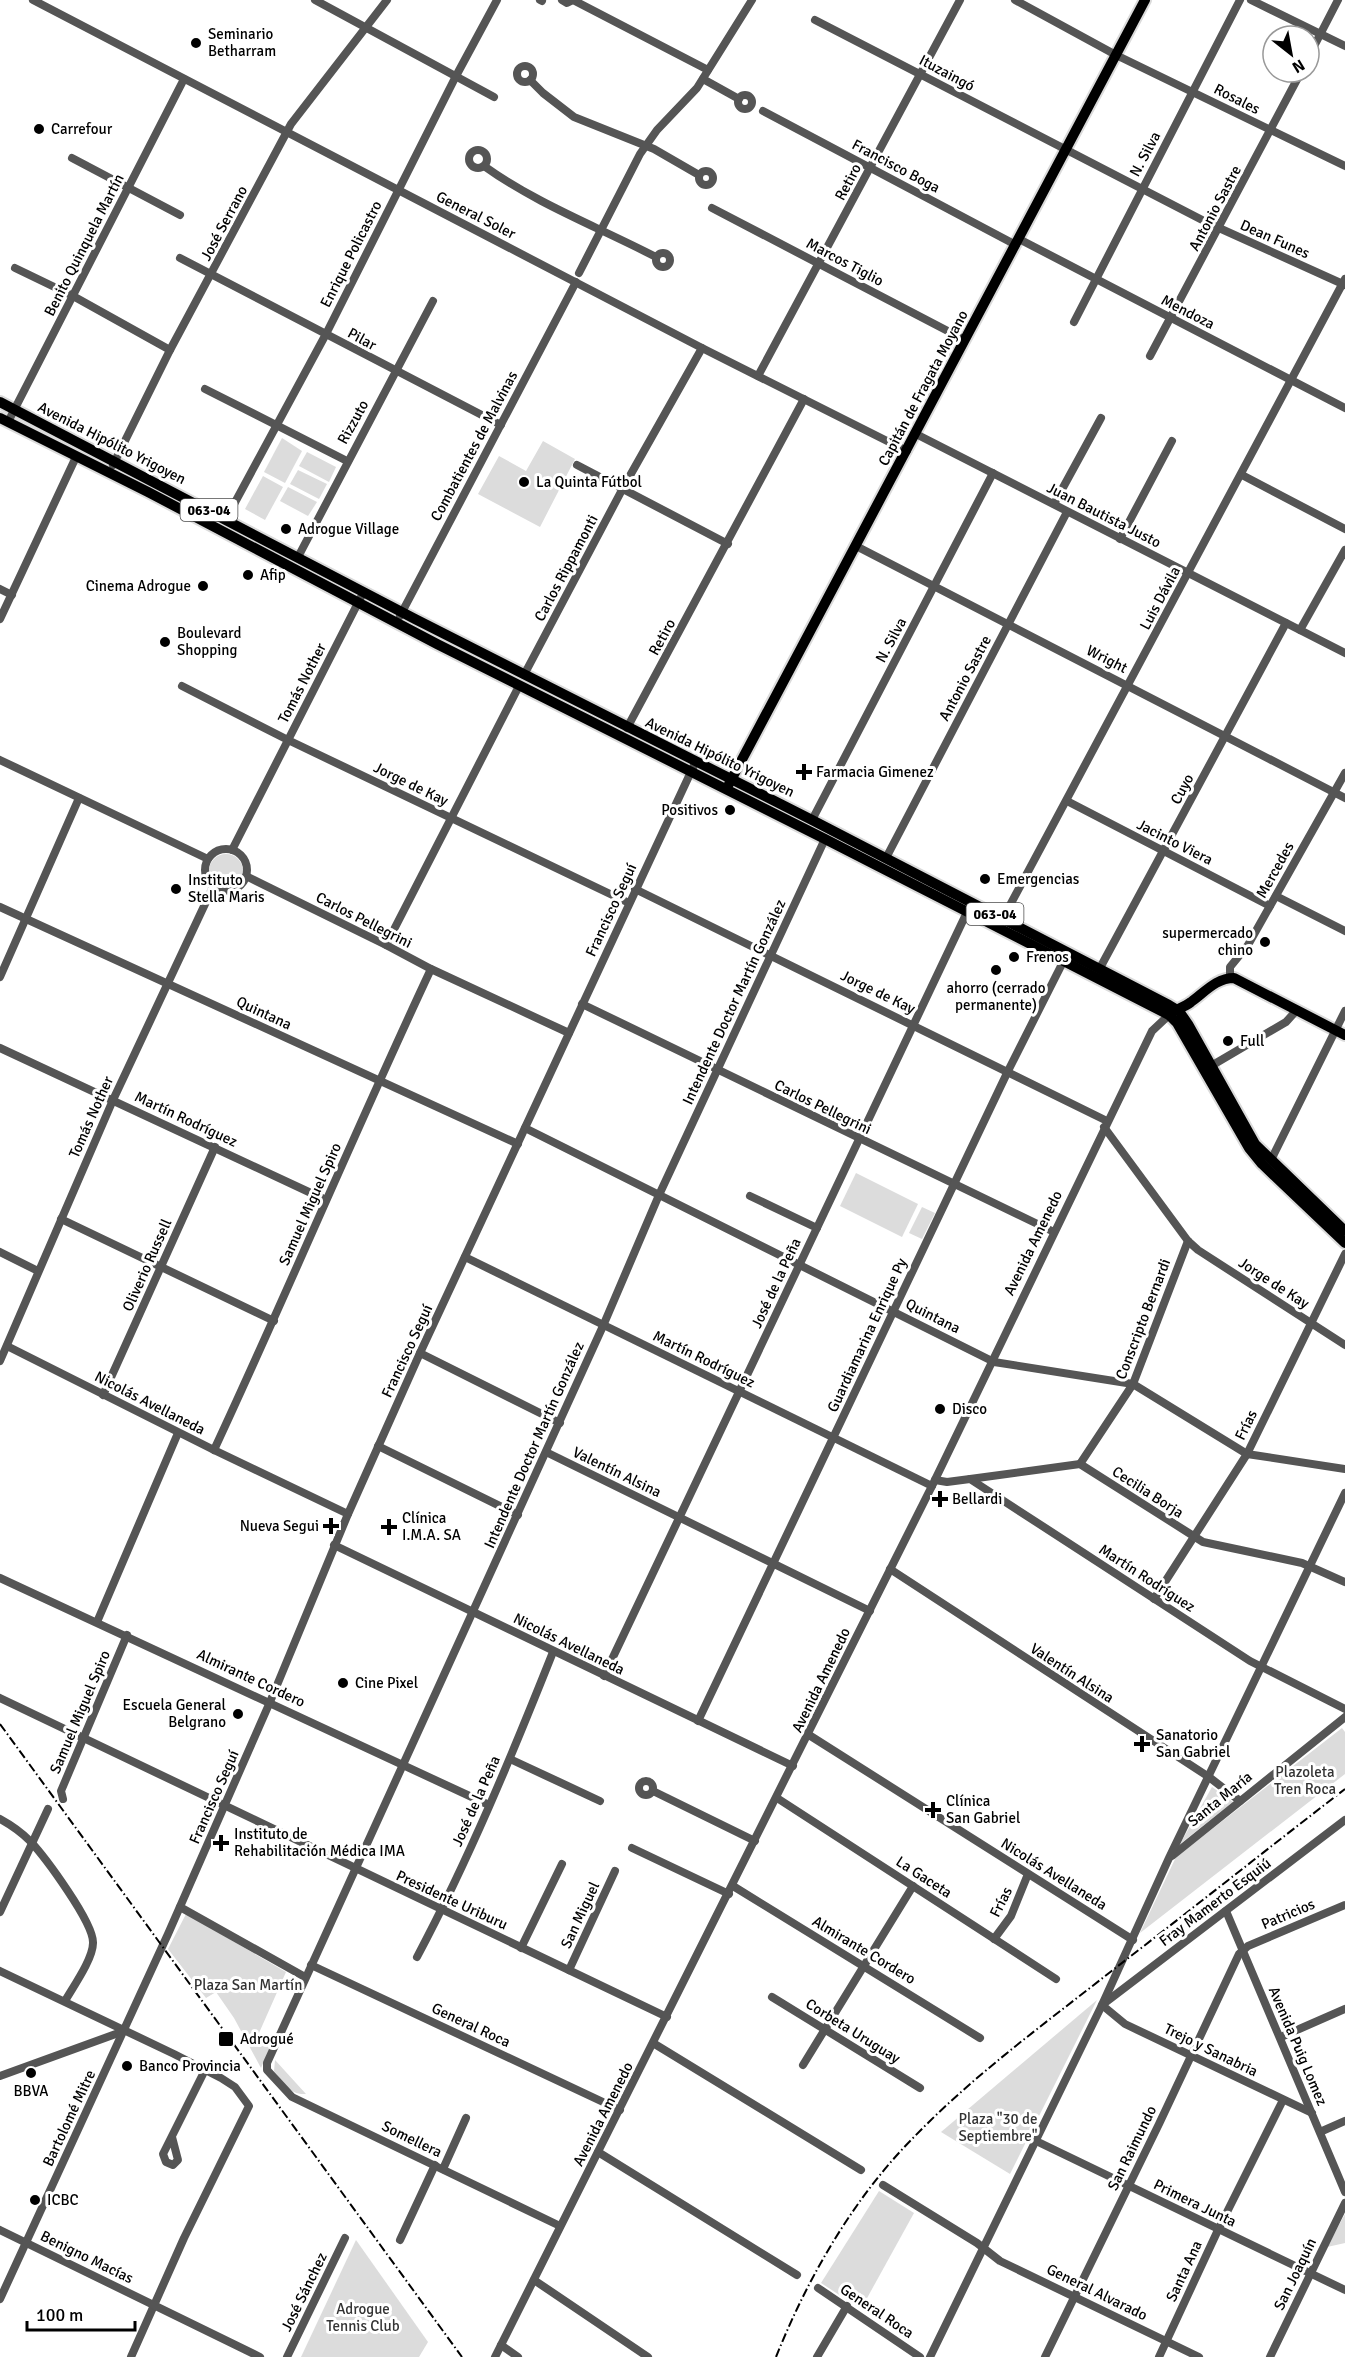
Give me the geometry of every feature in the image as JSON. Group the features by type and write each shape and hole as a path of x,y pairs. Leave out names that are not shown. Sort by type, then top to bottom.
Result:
{"main road":[{"name":"Capitán de Fragata Moyano","path":"726,790 1145,0"},
{"name":"Avenida Hipólito Yrigoyen","path":"0,402 627,728 693,766 726,790 1001,923 1100,968 1173,1012 1188,1024 1250,1137 1270,1160 1345,1231"},
{"name":"Avenida Hipólito Yrigoyen","path":"4,420 148,492 519,686 693,766 731,779 886,858 970,907"},
{"name":"Avenida Hipólito Yrigoyen","path":"1001,923 1063,962 1151,1004 1173,1012"},
{"path":"1173,1012 1190,1003 1216,982 1230,978 1340,1032"},
{"name":"Avenida Hipólito Yrigoyen","path":"1173,1012 1177,1023 1249,1148 1262,1164 1345,1243"}],"street":[{"name":"General Soler","path":"33,0 398,190 578,277 702,348 907,451"},
{"path":"315,0 494,97"},
{"name":"José Serrano","path":"109,474 170,350 286,132 387,0"},
{"name":"Enrique Policastro","path":"226,519 275,424 326,334 456,76 497,0"},
{"path":"562,0 567,3 573,0 708,70"},
{"name":"Combatientes de Malvinas","path":"396,622 646,146 657,130 703,79 752,0"},
{"name":"Retiro","path":"758,375 960,0"},
{"name":"Rosales","path":"1015,0 1116,55 1345,166"},
{"name":"N. Silva","path":"1074,322 1240,0"},
{"path":"1251,0 1300,24"},
{"path":"1321,32 1338,0"},
{"name":"Ituzaingó","path":"815,20 1067,150"},
{"path":"1321,34 1345,46"},
{"name":"Benito Quinquela Martín","path":"4,420 15,410 184,79"},
{"path":"703,79 739,99"},
{"path":"530,80 574,117 646,146 699,175"},
{"name":"Antonio Sastre","path":"1150,356 1295,84"},
{"name":"Francisco Boga","path":"763,111 870,168 1018,242"},
{"name":"Dean Funes","path":"1067,150 1219,228 1344,283"},
{"path":"72,158 180,215"},
{"path":"484,166 549,206 601,228 656,256"},
{"name":"Marcos Tiglio","path":"712,208 965,340"},
{"name":"Mendoza","path":"1018,242 1096,279 1345,408"},
{"name":"Pilar","path":"180,258 501,425"},
{"path":"15,268 73,296 170,350"},
{"name":"Luis Dávila","path":"1001,923 1344,283"},
{"name":"Rizzuto","path":"297,557 433,301"},
{"name":"Carlos Rippamonti","path":"524,675 623,488 702,348"},
{"path":"205,389 348,461"},
{"name":"Retiro","path":"627,728 804,399"},
{"path":"1054,504 1101,418"},
{"name":"Juan Bautista Justo","path":"916,434 1345,653"},
{"path":"1120,539 1172,441"},
{"path":"0,619 76,457"},
{"path":"577,465 728,543"},
{"name":"N. Silva","path":"812,820 993,473"},
{"path":"1242,475 1345,529"},
{"name":"Antonio Sastre","path":"886,858 1067,512"},
{"name":"Wright","path":"856,546 1345,798"},
{"path":"1300,630 1345,550"},
{"path":"0,589 12,595"},
{"name":"Tomás Nother","path":"232,850 363,591"},
{"name":"Cuyo","path":"1100,968 1286,623"},
{"name":"Jorge de Kay","path":"182,686 288,740 629,903"},
{"path":"386,945 519,686"},
{"path":"0,760 208,859"},
{"name":"Francisco Seguí","path":"162,1948 270,1702 334,1545 378,1446 693,766"},
{"name":"Mercedes","path":"1230,978 1230,967 1248,945 1345,773"},
{"path":"0,978 79,798"},
{"name":"Jacinto Viera","path":"1066,801 1270,906"},
{"name":"Intendente Doctor Martín González","path":"267,2063 560,1422 659,1195 825,839"},
{"path":"232,850 238,853 246,864 246,876 240,886 230,891 213,887 206,877 208,859 219,851 232,850"},
{"name":"Carlos Pellegrini","path":"246,876 431,969 569,1033"},
{"name":"Tomás Nother","path":"0,1361 113,1100 213,887"},
{"name":"Jorge de Kay","path":"635,890 1008,1071 1106,1124 1188,1241 1198,1250 1345,1345"},
{"path":"1276,896 1345,932"},
{"name":"Quintana","path":"0,907 518,1144"},
{"name":"José de la Peña","path":"604,1676 970,907"},
{"name":"Guardiamarina Enrique Py","path":"698,1721 954,1183 1063,962"},
{"name":"Samuel Miguel Spiro","path":"214,1450 431,969"},
{"name":"Carlos Pellegrini","path":"582,1004 1054,1232"},
{"path":"1211,1066 1286,1022 1296,1011"},
{"path":"1270,1160 1340,1032 1345,1011"},
{"name":"Avenida Amenedo","path":"495,2357 934,1483 1152,1031 1173,1012"},
{"name":"Martín Rodríguez","path":"0,1048 326,1200"},
{"name":"Quintana","path":"525,1128 992,1361 1133,1384 1246,1454 1345,1469"},
{"name":"Oliverio Russell","path":"103,1395 215,1147"},
{"path":"750,1196 817,1228"},
{"path":"61,1219 274,1321"},
{"name":"Conscripto Bernardi","path":"1080,1464 1133,1384 1188,1241"},
{"path":"0,1252 38,1271"},
{"name":"Frías","path":"1154,1599 1246,1454 1345,1254"},
{"name":"Martín Rodríguez","path":"465,1257 603,1326 934,1483 970,1479 1261,1667 1345,1709"},
{"name":"Nicolás Avellaneda","path":"7,1346 214,1450 348,1514"},
{"path":"420,1353 560,1422"},
{"path":"97,1622 178,1432"},
{"path":"378,1446 518,1515"},
{"name":"Valentín Alsina","path":"546,1452 870,1611"},
{"path":"970,1479 1080,1464"},
{"name":"Cecilia Borja","path":"1080,1464 1194,1538 1311,1566 1345,1582"},
{"path":"930,2357 984,2249 1034,2140 1102,2005 1169,1858 1345,1493"},
{"name":"Nicolás Avellaneda","path":"334,1545 793,1766"},
{"name":"Valentín Alsina","path":"890,1569 1209,1777 1240,1801"},
{"name":"Almirante Cordero","path":"0,1578 489,1805"},
{"name":"Samuel Miguel Spiro","path":"63,1798 61,1791 127,1635"},
{"name":"José de la Peña","path":"417,1957 442,1910 510,1759 553,1652"},
{"name":"Presidente Uriburu","path":"0,1698 666,2017"},
{"name":"Santa María","path":"1169,1858 1345,1717"},
{"name":"Nicolás Avellaneda","path":"809,1735 1133,1940"},
{"path":"510,1759 600,1802"},
{"path":"653,1791 755,1841"},
{"name":"La Gaceta","path":"777,1798 1056,1979"},
{"path":"0,1912 48,1809"},
{"path":"0,1819 18,1830 33,1844 75,1903 92,1935 92,1953 65,2001"},
{"name":"Fray Mamerto Esquiú","path":"1102,2005 1345,1820"},
{"name":"Almirante Cordero","path":"632,1848 730,1890 864,1965 980,2038"},
{"path":"521,1948 561,1864"},
{"name":"San Miguel","path":"569,1970 615,1871"},
{"name":"Frías","path":"994,1939 1011,1916 1028,1874"},
{"path":"803,2065 913,1886"},
{"name":"Patricios","path":"1242,1949 1345,1905"},
{"path":"180,1907 305,1977"},
{"name":"Avenida Puig Lomez","path":"1226,1911 1345,2192"},
{"name":"Bartolomé Mitre","path":"0,2299 3,2286 26,2242 162,1948"},
{"name":"San Raimundo","path":"1045,2357 1242,1949"},
{"name":"General Roca","path":"311,1965 620,2110"},
{"path":"0,1971 205,2070 235,2087 249,2106 131,2357"},
{"name":"Corbeta Uruguay","path":"772,1997 920,2088"},
{"name":"Trejo y Sanabria","path":"1102,2005 1112,2016 1125,2024 1312,2113"},
{"path":"1281,2037 1345,2009"},
{"path":"0,2076 124,2031"},
{"path":"653,2043 861,2170"},
{"name":"Somellera","path":"267,2063 267,2070 289,2094 560,2226"},
{"path":"172,2137 205,2070"},
{"name":"Santa Ana","path":"1159,2357 1282,2100"},
{"path":"400,2240 466,2118"},
{"path":"1320,2132 1345,2121"},
{"name":"Primera Junta","path":"1034,2140 1345,2290"},
{"path":"598,2152 797,2275"},
{"path":"883,2185 984,2249"},
{"name":"San Joaquín","path":"1270,2357 1345,2203"},
{"name":"Benigno Macías","path":"0,2230 260,2357"},
{"name":"José Sánchez","path":"287,2357 345,2238"},
{"name":"General Alvarado","path":"984,2249 1000,2261 1199,2357"},
{"path":"534,2280 648,2357"},
{"name":"General Roca","path":"818,2288 920,2357"},
{"path":"817,2357 846,2307"},
{"path":"501,2345 518,2357"}],"green space":[{"path":"282,438 302,451 285,483 264,472"},
{"name":"La Quinta Fútbol","path":"543,441 575,459 540,527 478,494 499,456 526,471"},
{"path":"307,452 336,467 329,482 299,466"},
{"path":"298,470 327,484 319,499 290,484"},
{"path":"263,476 283,487 265,520 245,509"},
{"path":"288,487 317,502 308,516 280,501"},
{"path":"226,854 238,859 243,871 238,883 226,888 214,883 209,871 214,859"},
{"path":"856,1173 918,1204 902,1237 840,1206"},
{"path":"922,1207 935,1213 922,1239 909,1233"},
{"name":"Plazoleta Tren Roca","path":"1342,1728 1345,1732 1345,1774 1140,1933 1176,1857"},
{"path":"1212,1787 1233,1802 1180,1844"},
{"name":"Plaza San Martín","path":"186,1914 286,1972 259,2033 272,2043 261,2068 234,2018 216,1992 206,1998 168,1949"},
{"name":"Plaza \"30 de Septiembre\"","path":"1097,2000 1010,2174 941,2132"},
{"path":"275,2060 306,2094 295,2093 284,2084 274,2071"},
{"path":"879,2191 914,2213 861,2309 821,2283"},
{"path":"1345,2214 1345,2243 1327,2247"},
{"name":"Adrogue Tennis Club","path":"356,2240 428,2342 419,2357 301,2357"}],"railway":[{"path":"0,1724 462,2357"},
{"path":"776,2357 803,2297 835,2239 872,2185 915,2136 1009,2051 1345,1789"}],"place":[{"name":"Seminario Betharram","path":"196,43"},
{"name":"Carrefour","path":"39,129"},
{"name":"La Quinta Fútbol","path":"524,482"},
{"name":"Adrogue Village","path":"286,529"},
{"name":"Afip","path":"248,575"},
{"name":"Cinema Adrogue","path":"203,586"},
{"name":"Boulevard Shopping","path":"165,642"},
{"name":"Farmacia Gimenez","path":"804,772"},
{"name":"Positivos","path":"730,810"},
{"name":"Emergencias","path":"985,879"},
{"name":"Instituto Stella Maris","path":"176,889"},
{"name":"supermercado chino","path":"1265,942"},
{"name":"Frenos","path":"1014,957"},
{"name":"ahorro (cerrado permanente)","path":"996,970"},
{"name":"Full","path":"1228,1041"},
{"name":"Disco","path":"940,1409"},
{"name":"Bellardi","path":"940,1499"},
{"name":"Nueva Segui","path":"331,1526"},
{"name":"Clínica I.M.A. SA","path":"389,1527"},
{"name":"Cine Pixel","path":"343,1683"},
{"name":"Escuela General Belgrano","path":"238,1714"},
{"name":"Sanatorio San Gabriel","path":"1142,1744"},
{"name":"Clínica San Gabriel","path":"933,1810"},
{"name":"Instituto de Rehabilitación Médica IMA","path":"221,1843"},
{"name":"Adrogué","path":"226,2039"},
{"name":"Banco Provincia","path":"127,2066"},
{"name":"BBVA","path":"31,2073"},
{"name":"ICBC","path":"35,2200"}]}
